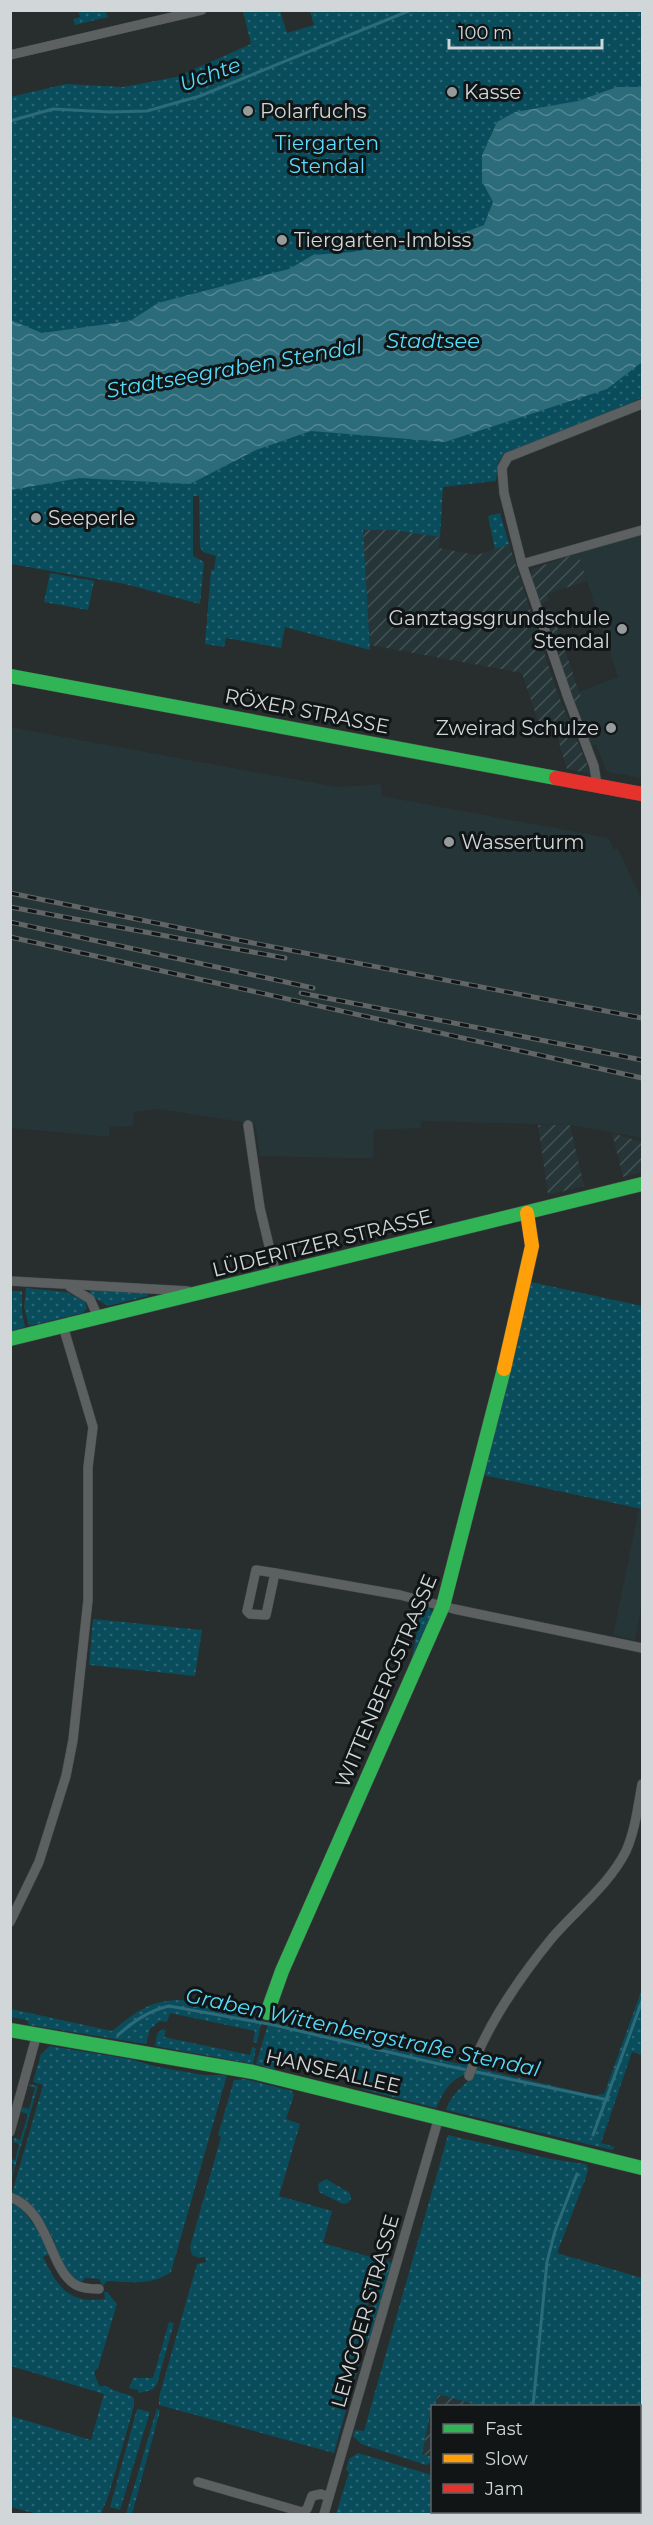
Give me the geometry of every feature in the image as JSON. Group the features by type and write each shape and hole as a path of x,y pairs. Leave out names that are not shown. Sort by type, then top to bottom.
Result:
{"street":[{"path":"10,55 202,10"},
{"path":"597,785 594,766 522,564 504,493 502,468 508,457 642,404"},
{"path":"522,564 642,530"},
{"name":"RÖXER STRASSE","path":"10,676 642,794"},
{"path":"248,1125 260,1208 276,1275"},
{"name":"LÜDERITZER STRASSE","path":"10,1339 642,1184"},
{"name":"WITTENBERGSTRASSE","path":"267,2013 282,1971 443,1606 479,1473 527,1274 532,1246 527,1213"},
{"path":"10,1281 202,1292"},
{"path":"59,1284 81,1292 90,1299 98,1317"},
{"path":"10,1922 39,1862 66,1776 73,1740 88,1600 88,1467 93,1426 63,1326"},
{"path":"275,1573 267,1614 263,1616 248,1612 255,1572 259,1570 400,1595 642,1648"},
{"path":"469,2076 494,2024 536,1960 625,1853 630,1841 642,1784"},
{"name":"HANSEALLEE","path":"10,2030 232,2068 642,2168"},
{"path":"10,2132 37,2034"},
{"name":"LEMGOER STRASSE","path":"324,2514 439,2117"},
{"path":"10,2197 26,2205 36,2217 67,2277 75,2285 87,2289 99,2289"},
{"path":"198,2481 302,2512 308,2508 312,2496 321,2494 329,2496"}],"shaded area":[{"path":"362,530 393,530 440,537 439,548 477,555 509,544 557,692 591,774 567,769 554,726 538,721 522,673 370,645"},
{"name":"Ganztagsgrundschule Stendal","path":"642,535 642,778 607,772 596,745 591,746 576,706 582,704 578,692 618,677 578,553"},
{"path":"578,553 587,581 547,594 549,601 539,604 531,574 532,569"},
{"path":"551,608 583,704 573,707 542,611"},
{"path":"10,727 337,787 381,784 382,796 609,838 613,849 618,849 642,900 642,1138 570,1125 421,1121 421,1128 374,1130 373,1158 344,1158 260,1156 255,1124 159,1109 134,1112 133,1126 109,1127 109,1137 11,1128"},
{"path":"538,1125 570,1125 584,1186 548,1195"},
{"path":"612,1133 642,1142 642,1172 623,1177"},
{"path":"639,1508 642,1509 642,1603 635,1640 613,1635"},
{"path":"438,2394 476,2405 435,2405"},
{"path":"431,2418 431,2457 421,2454"}],"green space":[{"path":"78,11 105,11 108,17 75,25 73,19 80,17"},
{"name":"Tiergarten Stendal","path":"243,11 280,11 287,33 314,25 310,11 642,11 642,397 623,408 504,454 498,463 496,481 443,487 440,537 393,530 363,530 370,650 285,627 281,648 226,638 224,647 205,644 211,570 214,570 216,556 203,552 200,547 199,496 193,496 193,556 204,562 200,604 125,584 11,564 10,97 66,84 123,87 176,77 251,44"},
{"path":"500,513 509,544 495,549 488,516"},
{"path":"50,573 94,581 88,610 44,602"},
{"path":"531,1282 642,1306 642,1509 483,1475"},
{"path":"26,1288 66,1292 85,1301 87,1308 83,1313 29,1326 24,1307"},
{"path":"91,1289 147,1293 148,1296 108,1306 89,1294"},
{"path":"11,1291 22,1291 25,1327 11,1331"},
{"path":"422,1605 428,1606 433,1614 416,1648 417,1652 411,1667 408,1667 412,1658"},
{"path":"93,1619 202,1630 195,1676 89,1665"},
{"path":"642,1989 642,2055 632,2052 601,2143 615,2147 612,2150 446,2110 453,2097 470,2078 476,2066 593,2095 604,2094"},
{"path":"182,2000 262,2019 257,2043 253,2042 255,2031 170,2013 167,2022 160,2021 150,2029 146,2044 29,2025 27,2020 11,2017 11,2009 112,2031 144,2008 161,2002"},
{"path":"269,2021 460,2064 462,2062 469,2064 467,2074 452,2083 444,2092 436,2108 365,2090 330,2073 291,2064 273,2069 256,2064"},
{"path":"162,2029 166,2030 164,2037 250,2055 252,2047 256,2048 253,2064 155,2046 157,2034"},
{"path":"50,2046 130,2059 158,2067 203,2075 227,2075 171,2272 148,2281 107,2281 103,2286 99,2279 85,2278 80,2285 65,2267 45,2225 12,2193 43,2085 33,2082 41,2054"},
{"path":"245,2079 292,2091 294,2095 286,2119 300,2124 279,2196 332,2211 323,2243 381,2260 357,2341 359,2342 355,2355 360,2360 334,2453 159,2405 159,2397 197,2264 206,2262 205,2257 199,2258 192,2255 190,2247 221,2137 218,2135 234,2080"},
{"path":"29,2084 38,2086 11,2181 14,2164 11,2159 15,2160 19,2144 13,2142 14,2138 20,2140 28,2114 21,2112 23,2107 29,2109 35,2088"},
{"path":"448,2135 551,2159 586,2164 588,2170 585,2180 557,2253 642,2278 642,2514 606,2513 641,2513 641,2405 476,2405 438,2394 435,2405 431,2405 422,2454 431,2457 431,2462 426,2465 361,2444 353,2436 355,2430 364,2431"},
{"path":"326,2179 350,2193 351,2199 348,2203 343,2204 319,2192 318,2184"},
{"path":"10,2204 19,2205 41,2234 49,2254 43,2257 59,2285 73,2296 82,2299 105,2299 104,2292 107,2292 117,2304 98,2368 94,2372 99,2386 107,2386 131,2396 134,2398 134,2406 109,2494 101,2514 37,2514 11,2507 11,2416 91,2440 104,2394 11,2366"},
{"path":"384,2261 392,2263 370,2338 367,2342 361,2343"},
{"path":"169,2322 174,2323 157,2384 152,2390 138,2393 138,2390 129,2388 133,2378 153,2378"},
{"path":"157,2408 160,2411 132,2514 126,2514"},
{"path":"137,2409 150,2412 120,2510 110,2507"},
{"path":"358,2453 431,2475 431,2513 584,2514 336,2514 349,2472 346,2470 349,2459"}],"water":[{"name":"Stadtsee","path":"617,87 642,87 642,362 607,389 445,442 311,431 256,450 190,484 80,478 11,490 11,320 42,333 130,321 158,303 289,269 313,255 352,252 460,234 484,225 493,202 482,181 482,155 497,122 515,112 578,101"}],"waterway":[{"name":"Uchte","path":"10,121 53,109 147,111 200,96 411,10"},
{"path":"593,2135 642,2001"},
{"name":"Graben Wittenbergstraße Stendal","path":"118,2035 142,2017 169,2006 274,2025 439,2064 608,2100"},
{"path":"533,2405 547,2262 555,2231 577,2174"}],"railway":[{"path":"10,893 253,943 642,1018"},
{"path":"10,907 285,958"},
{"path":"10,922 313,988"},
{"path":"10,937 642,1078"},
{"path":"301,993 642,1060"}],"traffic: fast":[{"path":"10,676 556,778"},
{"path":"10,1339 642,1184"},
{"path":"267,2013 282,1971 443,1606 504,1369"},
{"path":"10,2030 253,2072 642,2168"}],"traffic: slow":[{"path":"504,1369 532,1246 527,1213"}],"traffic: jam":[{"path":"556,778 642,794"}],"place":[{"name":"Kasse","path":"452,92"},
{"name":"Polarfuchs","path":"248,111"},
{"name":"Tiergarten-Imbiss","path":"282,240"},
{"name":"Seeperle","path":"36,518"},
{"name":"Ganztagsgrundschule Stendal","path":"622,629"},
{"name":"Zweirad Schulze","path":"611,728"},
{"name":"Wasserturm","path":"449,842"}],"water label":[{"name":"Stadtseegraben Stendal","path":"234,368"}]}
